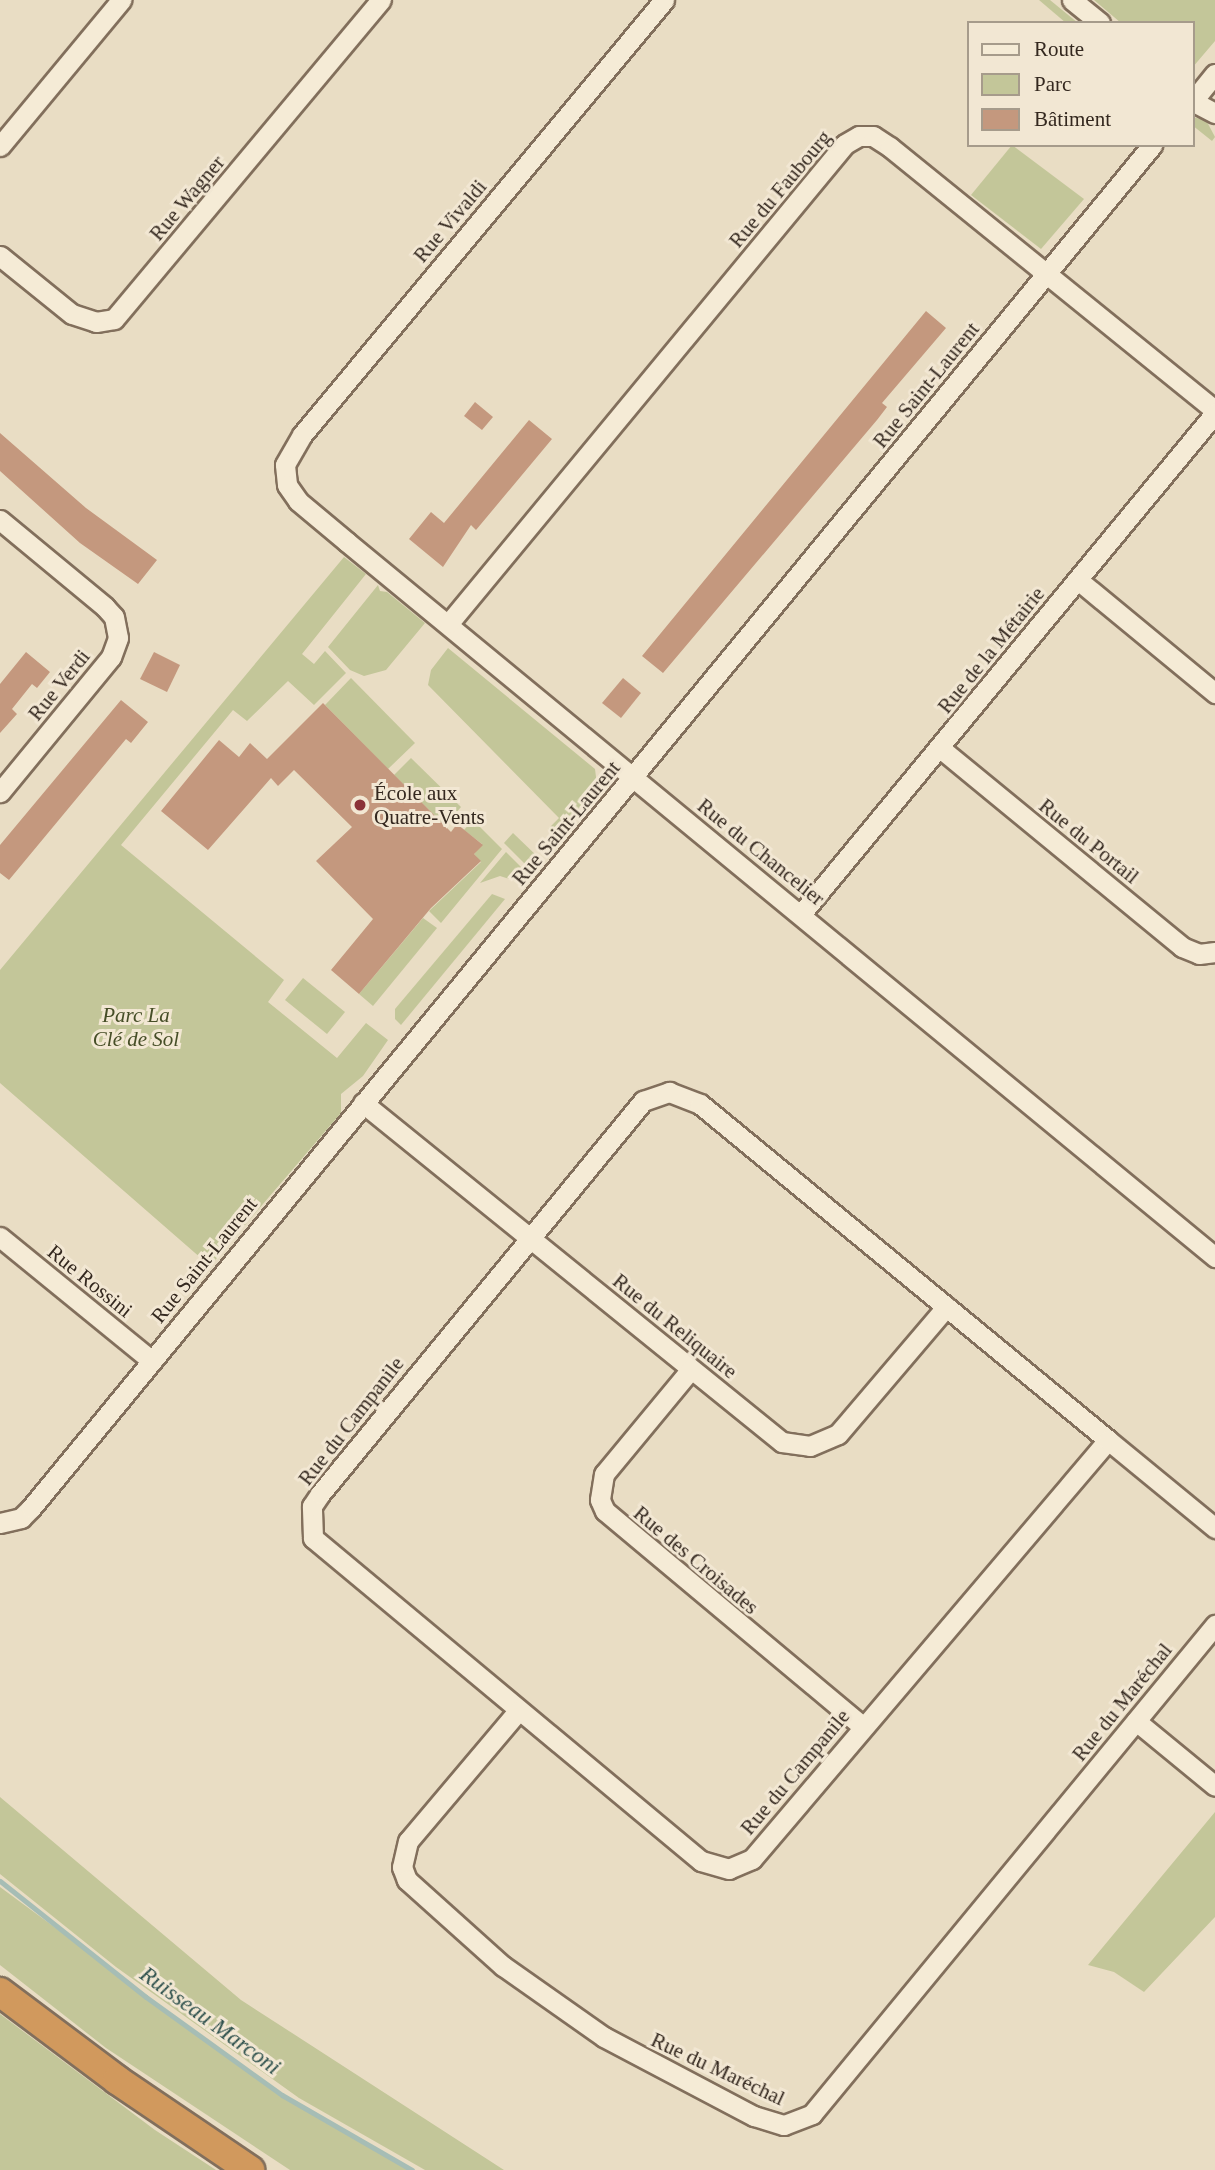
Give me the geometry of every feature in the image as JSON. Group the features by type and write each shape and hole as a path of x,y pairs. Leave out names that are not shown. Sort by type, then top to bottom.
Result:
{"highway":[{"path":"0,1992 117,2080 250,2170"}],"street":[{"path":"0,146 121,0"},
{"name":"Rue Wagner","path":"0,256 72,314 96,323 114,318 381,0"},
{"name":"Rue Vivaldi","path":"285,478 288,457 302,435 664,0"},
{"path":"1072,0 1098,21"},
{"path":"1194,100 1215,74"},
{"path":"1194,103 1215,114"},
{"name":"Rue du Faubourg","path":"449,623 853,139 866,135 879,139 1215,411"},
{"name":"Rue Saint-Laurent","path":"4,1523 31,1508 1150,147"},
{"name":"Rue de la Métairie","path":"801,914 1215,411"},
{"name":"Rue du Chancelier","path":"285,478 299,501 1215,1257"},
{"name":"Rue Verdi","path":"0,520 105,607 114,617 118,638 111,657 0,792"},
{"path":"1078,580 1215,693"},
{"name":"Rue du Portail","path":"940,748 1182,947 1199,954 1215,952"},
{"name":"Rue du Campanile","path":"1108,1440 862,1726 752,1859 729,1869 701,1861 325,1552 313,1538 312,1506 320,1494 528,1235 643,1101 655,1094 683,1094 946,1307 1108,1440 1215,1528"},
{"name":"Rue du Reliquaire","path":"363,1103 782,1442 825,1442 838,1434 946,1307"},
{"name":"Rue Rossini","path":"0,1237 152,1361"},
{"name":"Rue des Croisades","path":"691,1369 604,1474 600,1500 605,1511 862,1726"},
{"name":"Rue du Maréchal","path":"518,1711 408,1841 402,1867 407,1881 503,1966 604,2037 754,2116 784,2125 812,2114 1215,1625"},
{"path":"1136,1721 1215,1786"}],"green space":[{"path":"1039,0 1050,0 1076,21 1064,21"},
{"path":"1094,0 1215,0 1215,41 1194,66 1194,21 1119,21"},
{"path":"1194,117 1206,120 1215,137 1212,141 1194,127"},
{"path":"1010,147 1015,147 1084,199 1041,249 971,195"},
{"name":"Parc La Clé de Sol","path":"344,557 366,574 302,654 314,664 325,651 346,673 314,705 288,681 247,721 233,710 121,845 284,980 268,1002 337,1058 366,1023 388,1040 363,1076 341,1094 341,1113 210,1266 0,1083 0,970"},
{"path":"378,585 380,591 387,592 425,623 386,670 364,676 350,670 328,647"},
{"path":"448,648 595,769 597,785 557,837 548,829 559,818 428,685 431,670"},
{"path":"351,678 415,743 388,769 325,705"},
{"path":"411,758 461,807 445,826 394,775"},
{"path":"473,820 502,849 441,923 429,911 481,862 474,854 482,844 464,830"},
{"path":"513,833 539,858 530,869 504,843"},
{"path":"506,852 527,873 519,882 500,876 480,883"},
{"path":"492,894 505,899 401,1025 395,1019 395,1009"},
{"path":"423,918 437,928 373,1006 359,994"},
{"path":"303,978 345,1012 327,1034 285,1000"},
{"path":"0,1797 241,2000 504,2170 425,2170 299,2098 116,1967 0,1874"},
{"path":"1215,1812 1215,1917 1144,1992 1114,1972 1088,1965"},
{"path":"0,1887 289,2100 412,2170 290,2170 106,2048 0,1965"},
{"path":"0,2014 155,2130 216,2170 0,2170"}],"building":[{"path":"926,311 946,328 882,403 887,407 877,420 663,673 642,656"},
{"path":"475,402 493,417 482,430 464,416"},
{"path":"529,420 552,439 476,530 471,525 443,567 409,539 431,512 444,523"},
{"path":"0,433 86,508 157,560 138,584 80,543 0,471"},
{"path":"26,652 50,672 37,688 32,684 12,709 17,714 0,733 0,684"},
{"path":"154,652 180,665 167,692 140,679"},
{"path":"623,678 641,693 621,718 602,703"},
{"path":"121,700 148,722 131,743 126,739 9,880 0,873 0,845"},
{"path":"323,703 451,832 457,824 483,845 474,854 481,861 431,908 359,994 331,970 373,919 316,861 352,827 294,770 278,786 271,778 208,850 161,811 219,740 239,757 250,743 267,759"}],"waterway":[{"name":"Ruisseau Marconi","path":"0,1881 146,1997 282,2095 412,2170"}],"place":[{"name":"École aux Quatre-Vents","path":"360,805"}]}
